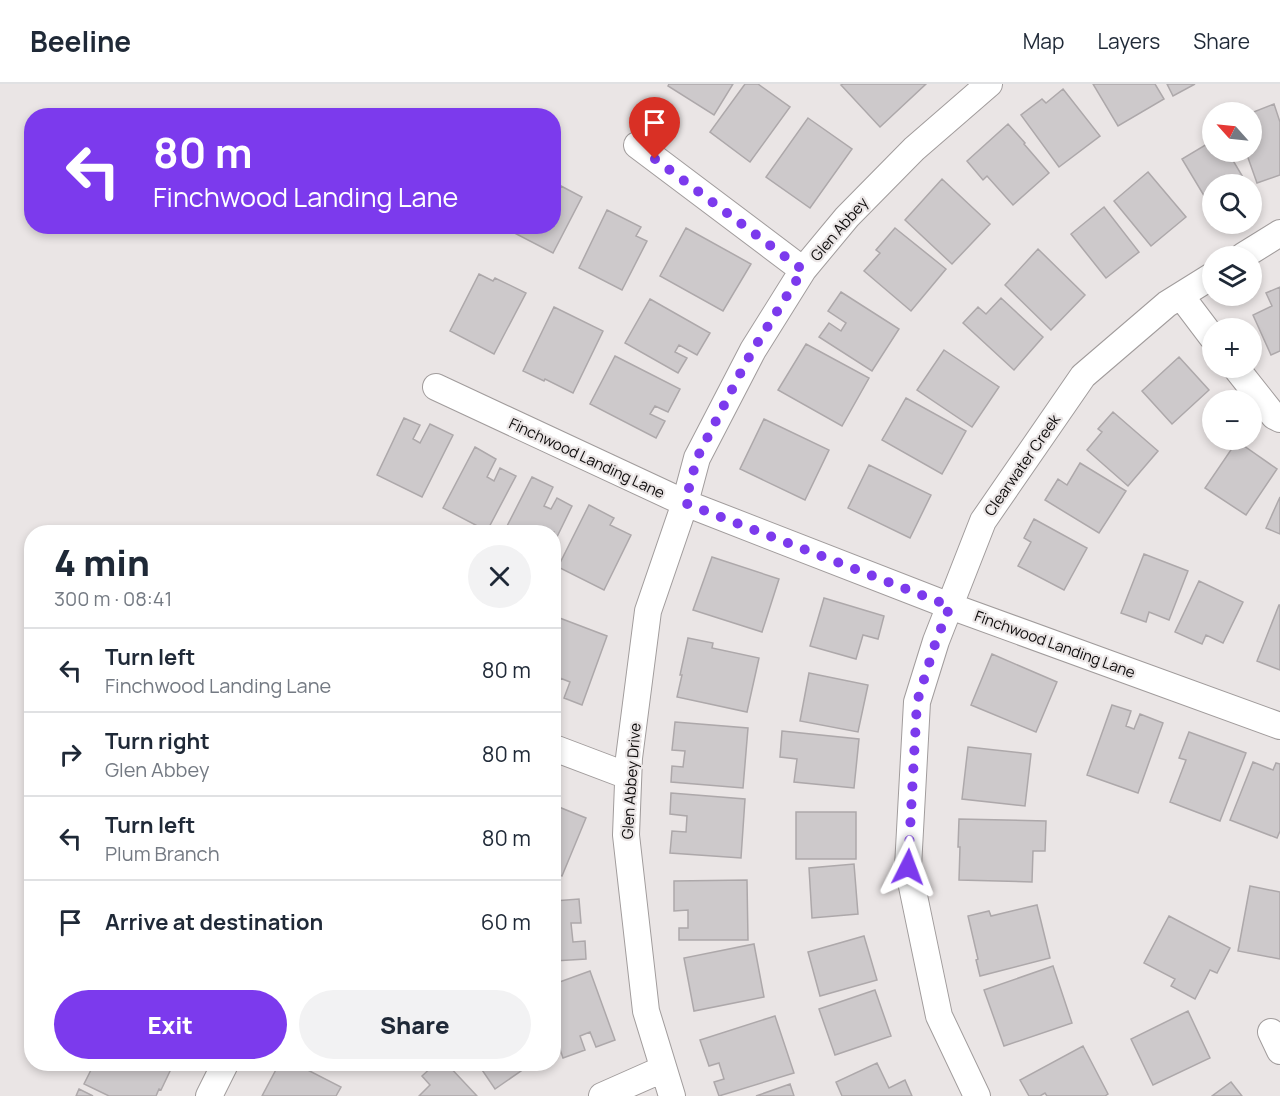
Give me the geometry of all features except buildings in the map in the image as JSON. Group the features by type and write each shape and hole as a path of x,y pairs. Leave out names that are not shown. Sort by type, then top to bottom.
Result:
{"street":[{"name":"Glen Abbey","path":"685,503 697,458 753,350 803,270 847,217 914,149 989,84"},
{"path":"637,145 803,270"},
{"path":"1259,246 1280,233"},
{"name":"Clearwater Creek","path":"977,1096 939,1016 908,867 917,702 936,641 983,521 1083,376 1167,304 1202,282"},
{"path":"1181,296 1202,323"},
{"path":"1244,378 1274,416 1280,419"},
{"name":"Finchwood Landing Lane","path":"436,387 685,503 950,606 1280,726"},
{"name":"Glen Abbey Drive","path":"672,1096 646,1011 626,836 629,758 648,611 685,503"},
{"path":"561,751 628,776"},
{"path":"602,1096 663,1069"},
{"path":"209,1096 222,1071"}],"route":[{"path":"655,159 803,270 753,350 697,458 685,503 950,606 936,641 917,702 908,867"}]}
